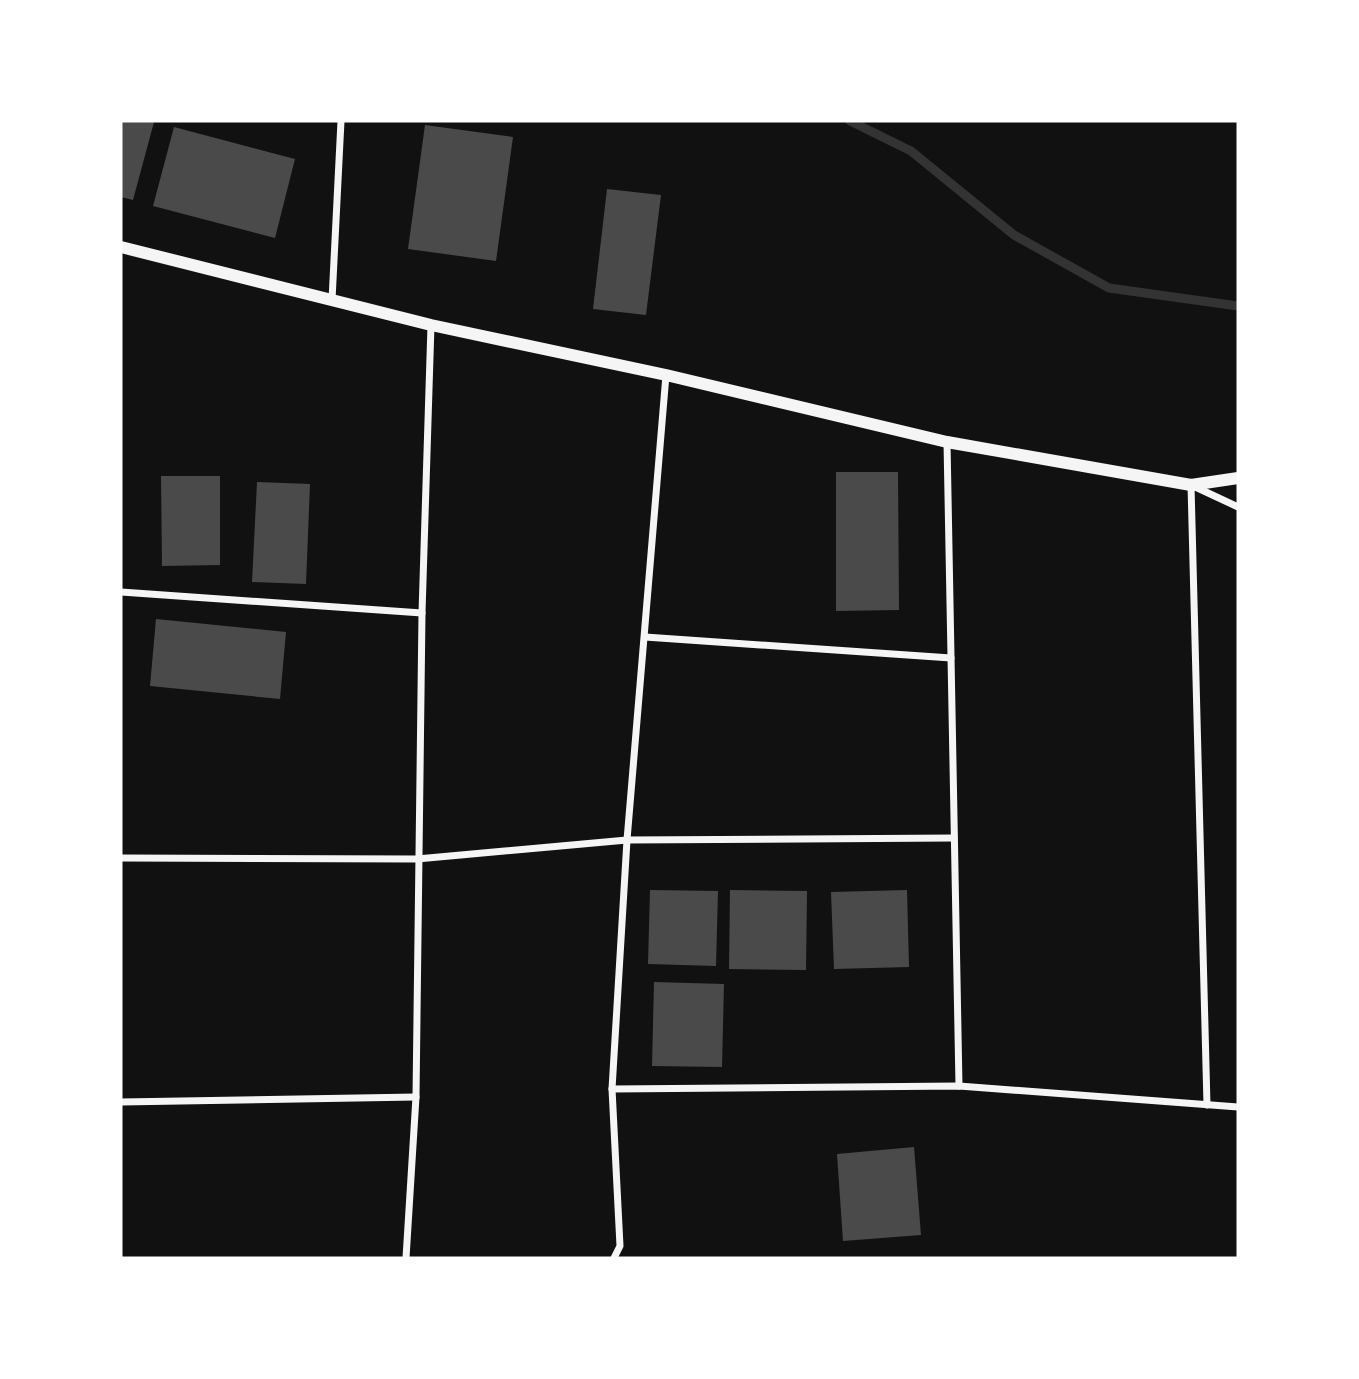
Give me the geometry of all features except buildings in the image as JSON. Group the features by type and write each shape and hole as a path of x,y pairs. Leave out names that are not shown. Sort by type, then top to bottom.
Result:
{"street":[{"path":"332,300 341,121"},
{"path":"121,247 431,325 666,375 947,442 1191,485 1238,507"},
{"path":"406,1258 415,1097 422,612 431,325"},
{"path":"614,1258 620,1246 612,1089 627,840 666,375"},
{"path":"947,442 959,1086"},
{"path":"1191,485 1238,478"},
{"path":"1191,485 1207,1105"},
{"path":"121,592 422,612"},
{"path":"645,637 951,658"},
{"path":"121,858 417,859 627,840 954,838"},
{"path":"612,1089 959,1086 1238,1107"},
{"path":"121,1102 415,1097"}],"waterway":[{"path":"850,121 911,151 1014,235 1109,288 1238,306"}]}
